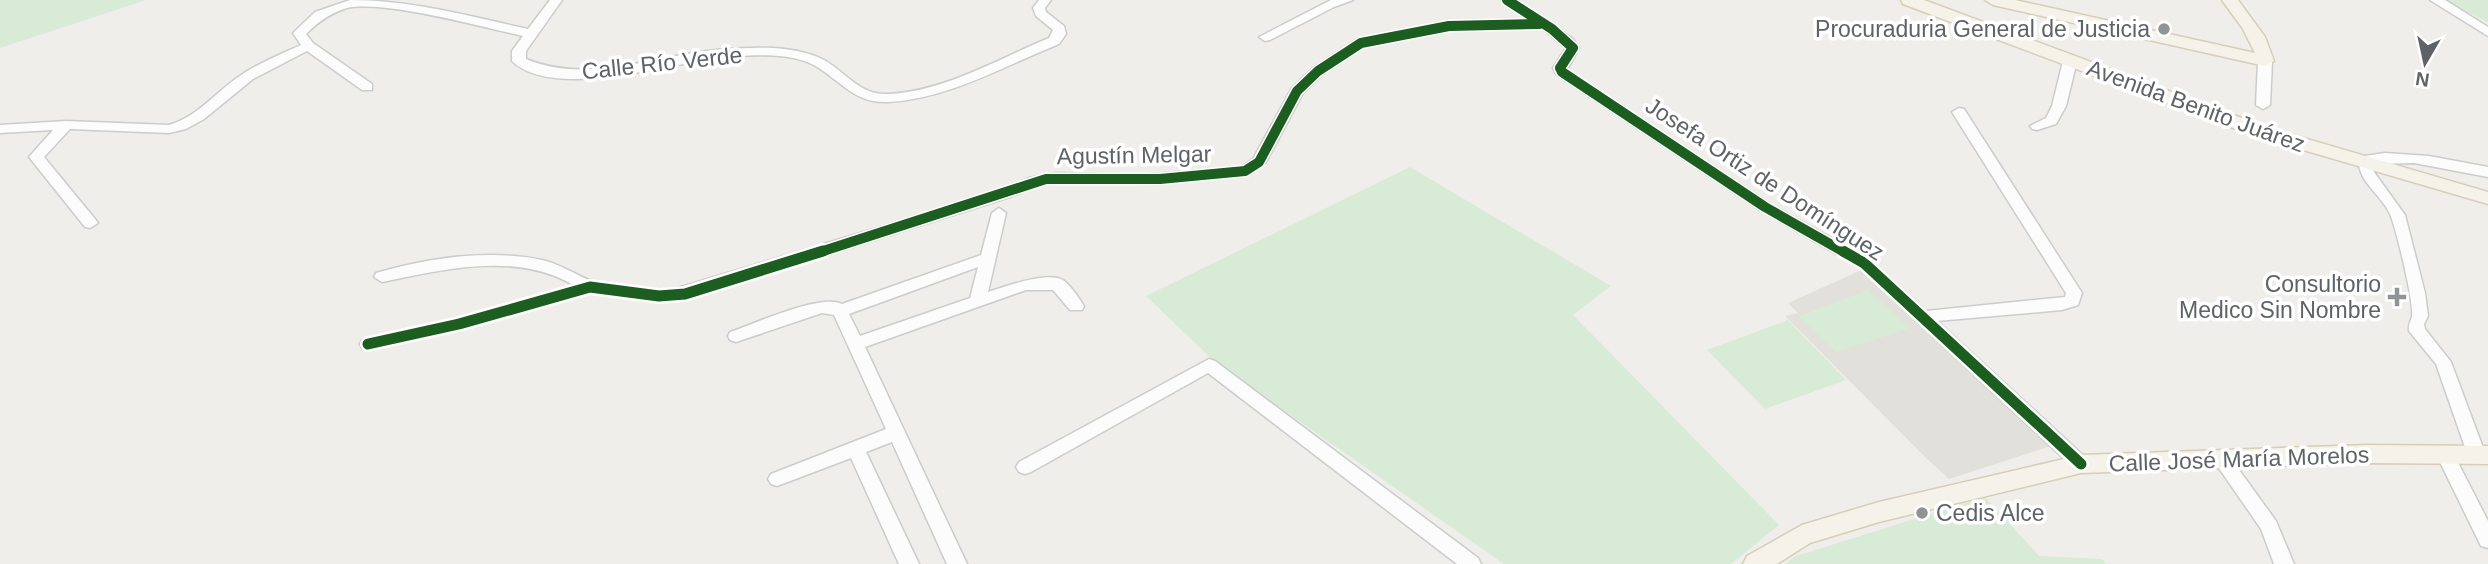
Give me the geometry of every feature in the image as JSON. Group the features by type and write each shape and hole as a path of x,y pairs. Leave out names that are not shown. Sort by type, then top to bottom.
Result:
{"main road":[{"name":"Avenida Benito Juárez","path":"1909,0 2259,131 2488,198"},
{"path":"1993,0 2265,61 2264,54 2248,26 2230,0"},
{"name":"Calle José María Morelos","path":"1756,564 1802,536 1879,512 2081,464 2368,454 2482,454"}],"street":[{"path":"367,87 308,46 299,33 310,21 342,5 365,1 416,8 532,34 556,0"},
{"name":"Calle Río Verde","path":"532,34 519,51 519,61 531,68 550,72 587,74 646,67 709,53 769,53 807,57 828,69 856,92 887,99 916,94 949,83 1054,41 1060,34 1059,29 1040,13 1039,8 1045,0"},
{"path":"1265,37 1326,2 1348,0"},
{"name":"Josefa Ortiz de Domínguez","path":"1507,0 1539,24 1566,38 1573,48 1560,68 1562,72 1765,207 1864,263 2081,464"},
{"path":"2436,0 2488,32"},
{"name":"Agustín Melgar","path":"590,287 612,287 649,298 685,294 811,252 1005,194 1030,181 1046,177 1120,180 1245,170 1259,162 1266,153 1297,91 1318,71 1361,43 1449,26 1539,24"},
{"path":"0,128 66,125 169,129 185,126 201,118 241,81 308,46"},
{"path":"2037,126 2051,121 2059,107 2070,61"},
{"path":"2263,105 2265,61"},
{"path":"1924,317 2062,304 2072,300 2074,293 1959,112"},
{"path":"66,125 36,157 90,223"},
{"path":"2482,454 2443,362 2417,331 2416,324 2420,316 2417,293 2398,215 2367,173 2366,164 2370,159 2379,157 2415,159 2488,172"},
{"path":"978,299 999,213"},
{"path":"840,311 988,258"},
{"path":"382,277 431,267 505,262 545,266 572,273 590,287"},
{"path":"856,344 978,299 1025,285 1043,282 1058,284 1076,306"},
{"path":"369,344 459,324 590,287"},
{"path":"736,335 821,307 832,306 840,311 957,564"},
{"path":"1025,467 1209,365 1471,564"},
{"path":"776,479 898,432"},
{"path":"855,449 909,564"},
{"path":"2445,454 2488,540"},
{"path":"2223,461 2269,526 2284,564"}],"shaded area":[{"path":"1864,269 2054,445 1949,479 1926,458 1785,316 1798,313 1788,303"}],"green space":[{"path":"0,0 146,0 0,48"},
{"path":"2444,0 2488,0 2488,22"},
{"path":"1410,167 1611,286 1573,315 1779,525 1731,564 1504,564 1216,363 1146,296"},
{"path":"1868,290 1910,328 1836,352 1799,316"},
{"path":"1788,320 1846,380 1765,409 1707,350"},
{"path":"1985,497 2039,556 2102,559 2106,564 1785,564 1796,556"}],"cycle path":[{"path":"1507,0 1552,29 1573,48 1560,68 1562,72 1765,207 1864,263 2081,464"},
{"path":"368,344 459,324 590,287 648,296 685,294 1046,179 1160,179 1245,171 1259,162 1297,91 1318,71 1361,43 1449,26 1539,24"}],"place":[{"name":"Procuraduria General de Justicia","path":"2164,29"},
{"name":"Consultorio Medico Sin Nombre","path":"2397,297"},
{"name":"Cedis Alce","path":"1922,513"}]}
